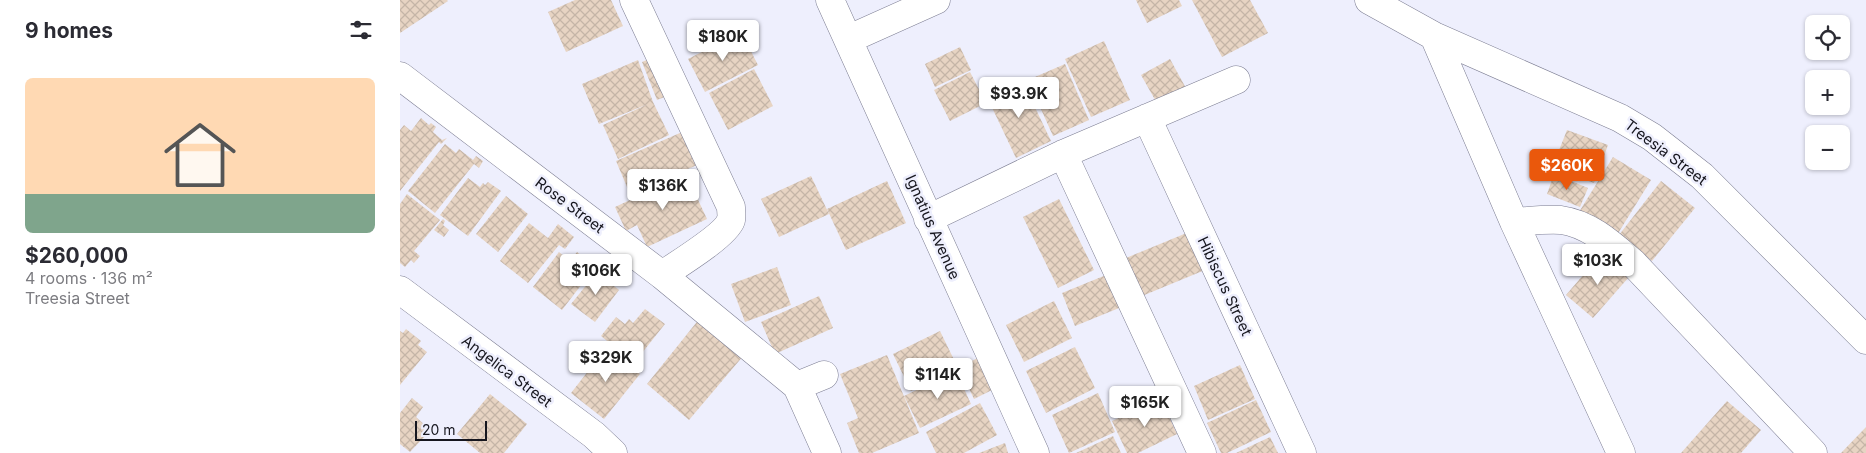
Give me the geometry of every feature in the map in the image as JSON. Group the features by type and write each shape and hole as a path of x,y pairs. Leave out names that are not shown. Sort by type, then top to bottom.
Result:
{"street":[{"path":"634,0 731,207 731,219 725,228 662,275"},
{"name":"Ignatius Avenue","path":"830,0 850,39 928,218 1035,453"},
{"path":"850,39 936,0"},
{"name":"Treesia Street","path":"1369,0 1434,36 1620,118 1652,137 1702,176 1866,340"},
{"path":"1434,36 1514,222 1621,453"},
{"name":"Rose Street","path":"400,76 662,275 797,386 827,453"},
{"path":"928,218 1064,154 1236,80"},
{"name":"Hibiscus Street","path":"1147,118 1302,453"},
{"path":"1064,154 1202,453"},
{"path":"1514,222 1561,220 1582,225 1606,240 1633,263 1813,453"},
{"name":"Angelica Street","path":"400,290 594,435 613,453"},
{"path":"797,386 824,375"}],"building":[{"path":"400,0 447,0 448,1 400,33"},
{"path":"575,0 611,0 623,26 566,52 548,12"},
{"path":"1136,0 1179,0 1182,6 1147,23"},
{"path":"1192,0 1250,0 1268,33 1222,57"},
{"path":"741,32 758,65 705,92 688,59"},
{"path":"1104,41 1130,100 1091,117 1065,59"},
{"path":"960,47 971,70 935,87 925,64"},
{"path":"656,56 672,94 657,100 642,62"},
{"path":"1170,59 1187,90 1158,105 1141,75"},
{"path":"638,60 653,102 669,135 618,159 603,125 648,104 599,124 582,84"},
{"path":"1065,64 1089,120 1053,136 1028,80"},
{"path":"754,69 773,106 728,130 709,93"},
{"path":"970,72 986,103 950,121 934,90"},
{"path":"1022,80 1051,141 1016,158 987,97"},
{"path":"421,118 429,125 431,123 436,127 433,132 442,140 447,138 441,144 439,142 400,191 400,130 404,125 411,131"},
{"path":"689,129 704,162 630,194 616,161"},
{"path":"1567,130 1608,145 1594,183 1552,168"},
{"path":"445,144 456,153 459,149 473,160 476,156 483,161 479,168 474,164 435,213 408,191"},
{"path":"1613,157 1651,180 1617,235 1579,212"},
{"path":"686,174 707,219 647,247 637,225 626,231 615,207"},
{"path":"1554,174 1588,188 1580,207 1547,194"},
{"path":"811,176 829,214 779,237 761,199"},
{"path":"468,178 480,187 483,183 485,185 488,182 501,191 468,236 440,215"},
{"path":"887,181 906,223 846,250 827,209"},
{"path":"1661,181 1695,208 1652,261 1619,235"},
{"path":"407,194 440,220 414,251 420,256 414,263 411,260 405,267 400,263 400,204"},
{"path":"506,196 528,214 498,252 476,234"},
{"path":"1059,199 1094,270 1058,288 1023,217"},
{"path":"443,219 445,221 443,225 449,230 444,237 434,230"},
{"path":"529,223 548,238 558,224 574,237 565,249 559,245 528,283 500,261"},
{"path":"1189,232 1205,270 1142,296 1126,258"},
{"path":"559,252 570,261 577,252 595,267 562,310 533,287"},
{"path":"1602,253 1629,277 1593,318 1566,295"},
{"path":"777,267 791,305 745,322 731,284"},
{"path":"597,272 604,278 608,273 614,277 609,282 619,290 595,322 571,304"},
{"path":"1111,273 1124,306 1075,326 1062,293"},
{"path":"819,296 833,328 775,354 761,322"},
{"path":"1054,301 1072,338 1024,362 1006,325"},
{"path":"645,309 665,324 634,363 601,336 616,317 625,324 629,319 633,323"},
{"path":"700,318 744,355 689,420 647,384"},
{"path":"406,329 421,341 418,345 427,352 400,385 400,331 403,333"},
{"path":"940,331 958,368 911,391 893,354"},
{"path":"607,347 640,374 604,419 571,393"},
{"path":"1075,347 1095,388 1046,413 1026,371"},
{"path":"887,355 919,433 872,453 859,453 847,423 858,418 840,374"},
{"path":"983,355 998,387 974,399 959,368"},
{"path":"1240,365 1255,399 1208,420 1194,386"},
{"path":"956,371 971,404 920,428 904,396"},
{"path":"1098,393 1115,432 1069,453 1052,415"},
{"path":"490,394 527,424 504,453 480,453 457,434"},
{"path":"412,398 423,407 416,417 426,426 428,433 410,452 400,444 400,413"},
{"path":"1161,399 1177,434 1138,453 1127,453 1112,421"},
{"path":"1256,400 1271,432 1227,453 1221,453 1207,423"},
{"path":"1727,401 1761,430 1741,453 1681,453"},
{"path":"980,403 997,435 964,453 936,453 926,432"},
{"path":"1866,427 1866,453 1841,453"},
{"path":"1113,436 1121,453 1076,453"},
{"path":"1270,437 1278,453 1236,453"},
{"path":"1005,443 1008,453 979,453"}]}
